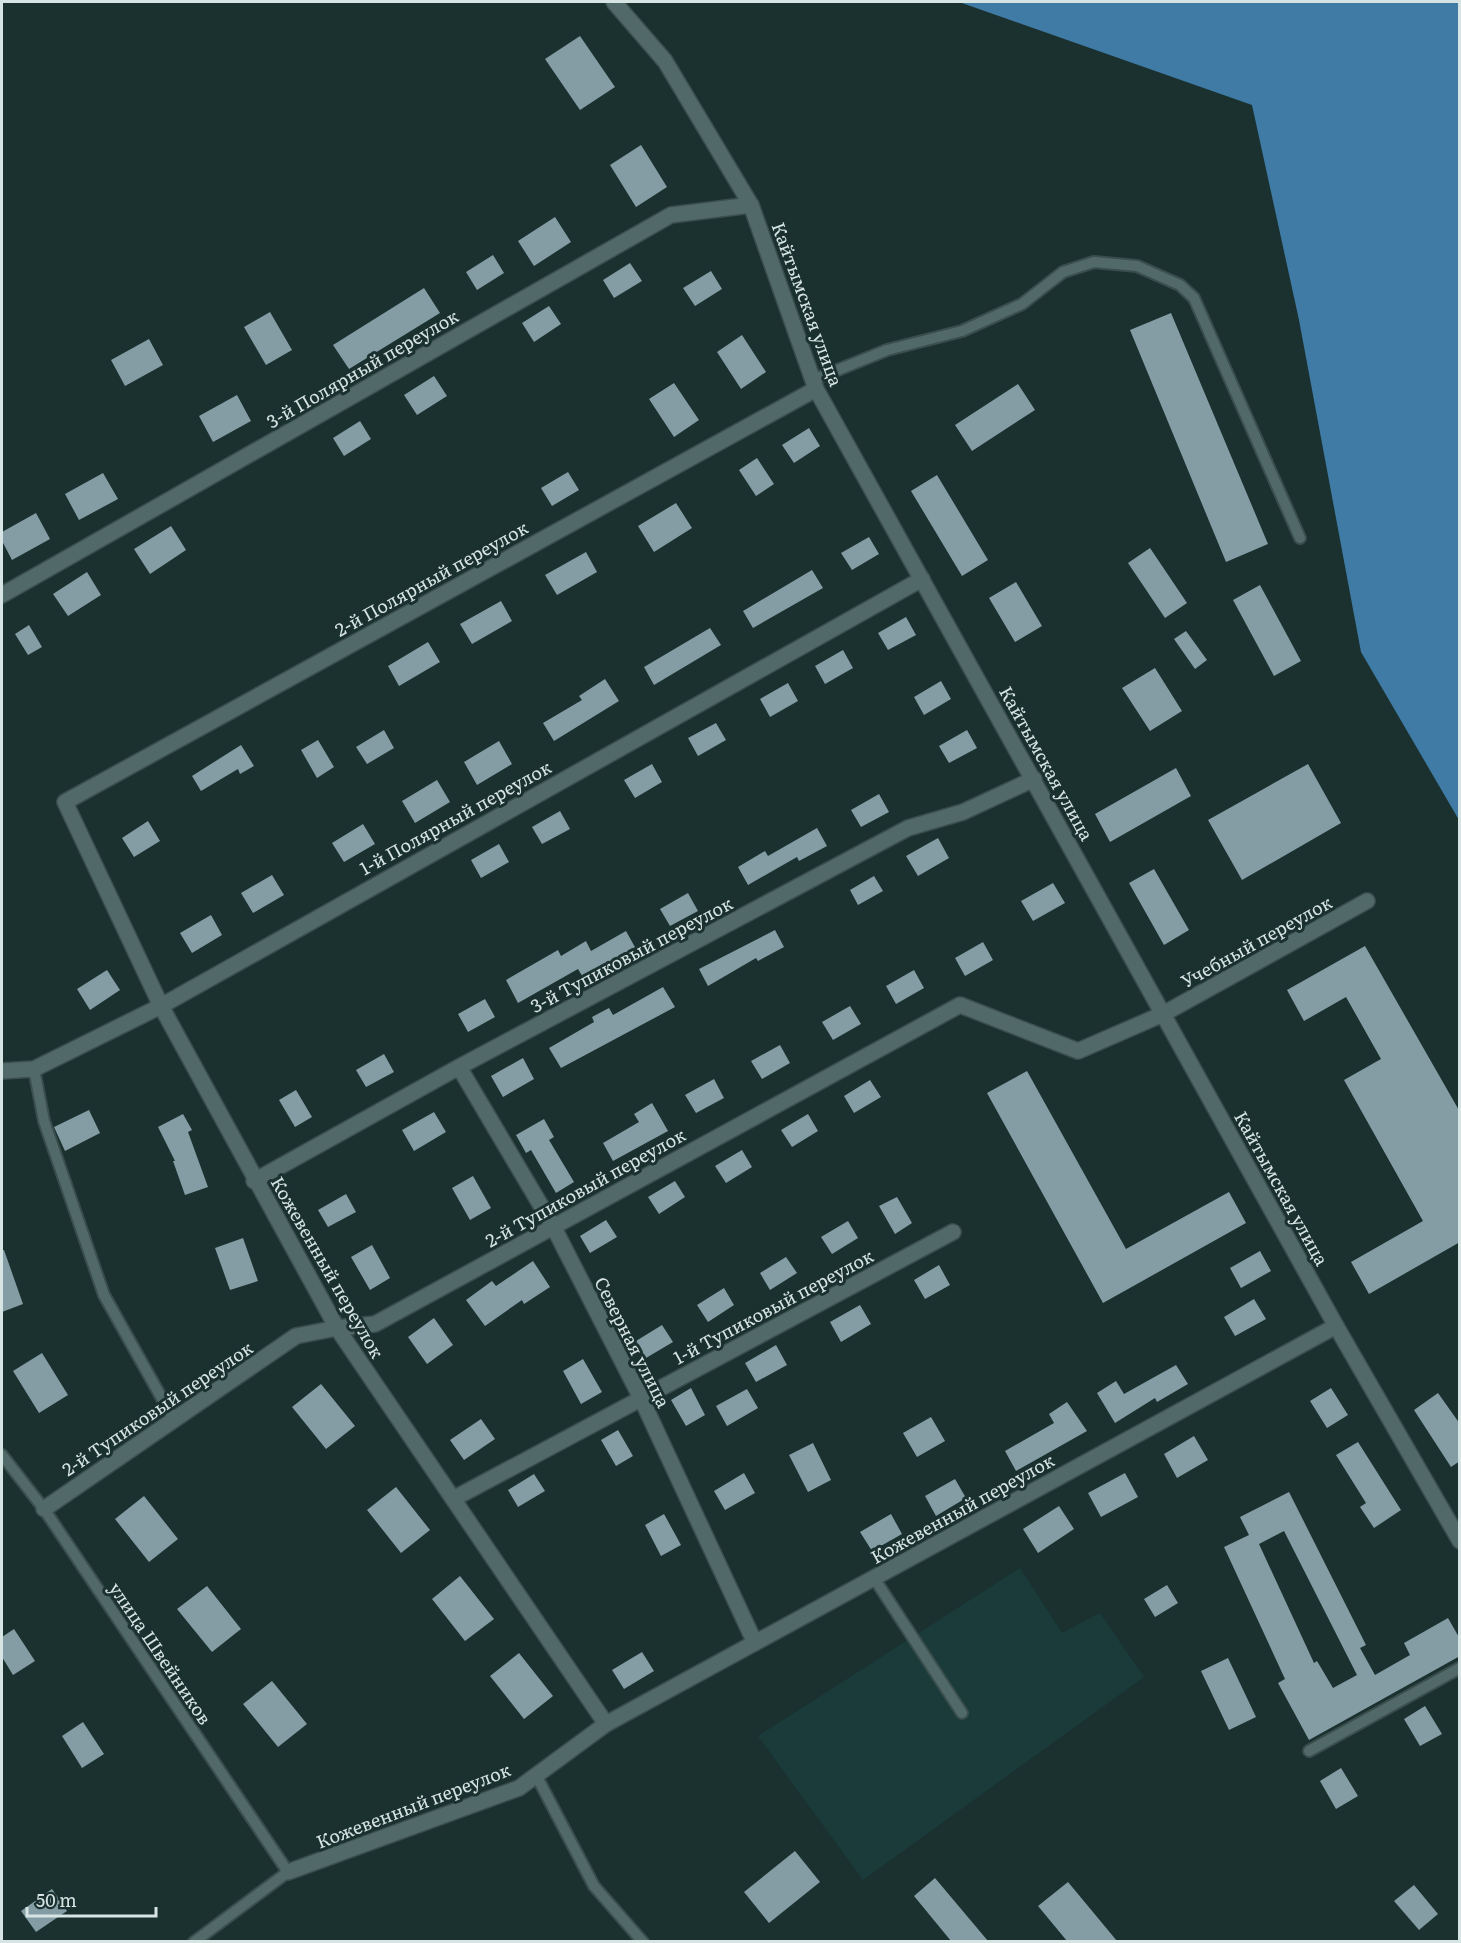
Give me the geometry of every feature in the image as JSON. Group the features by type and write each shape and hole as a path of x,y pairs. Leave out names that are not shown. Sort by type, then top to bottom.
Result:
{"street":[{"name":"Кайтымская улица","path":"614,2 665,61 752,205 815,385 1336,1326 1460,1541"},
{"name":"3-й Полярный переулок","path":"2,595 671,215 752,205"},
{"name":"2-й Полярный переулок","path":"65,802 815,385"},
{"name":"1-й Полярный переулок","path":"2,1071 34,1069 161,1006 922,579"},
{"name":"3-й Тупиковый переулок","path":"254,1182 459,1067 908,828 963,812 1034,780"},
{"name":"Кожевенный переулок","path":"65,802 161,1006 254,1182 337,1328 606,1724"},
{"name":"Учебный переулок","path":"1163,1014 1366,901"},
{"name":"2-й Тупиковый переулок","path":"44,1509 297,1336 337,1328 375,1324 960,1005 1078,1051 1163,1014"},
{"name":"Северная улица","path":"459,1067 553,1226 641,1398 755,1643"},
{"name":"1-й Тупиковый переулок","path":"453,1499 953,1232"},
{"name":"Кожевенный переулок","path":"288,1872 519,1788 606,1724 1336,1326"}],"lane":[{"path":"815,385 888,350 962,331 1022,304 1063,272 1094,261 1137,267 1180,285 1194,298 1300,538"},
{"path":"34,1069 44,1121 104,1295 174,1420"},
{"name":"улица Швейников","path":"2,1455 44,1509 288,1872"},
{"path":"874,1578 962,1713"},
{"path":"1309,1751 1460,1668"},
{"path":"536,1775 594,1886 643,1941"},
{"path":"194,1941 288,1872"}],"shaded area":[{"path":"1020,1568 1062,1633 1100,1613 1144,1677 863,1880 758,1736"}],"water":[{"path":"959,2 1459,2 1459,820 1361,652 1299,320 1252,105"}],"building":[{"path":"580,36 615,87 580,110 545,59"},
{"path":"641,145 667,187 636,207 610,165"},
{"path":"555,217 571,242 534,266 518,241"},
{"path":"493,255 504,273 477,290 466,272"},
{"path":"630,263 642,281 614,298 603,280"},
{"path":"711,271 722,289 695,306 683,288"},
{"path":"424,288 440,313 349,369 333,345"},
{"path":"549,306 561,324 534,342 522,323"},
{"path":"270,312 292,350 266,365 244,327"},
{"path":"1171,313 1268,544 1226,562 1130,330"},
{"path":"742,335 766,372 741,389 717,352"},
{"path":"149,339 163,365 125,386 111,360"},
{"path":"434,376 447,396 417,415 404,395"},
{"path":"674,383 699,420 674,437 649,399"},
{"path":"1018,384 1035,410 972,451 955,425"},
{"path":"237,395 251,421 213,442 199,416"},
{"path":"360,421 371,439 344,456 333,438"},
{"path":"809,428 820,446 794,463 782,445"},
{"path":"757,458 774,484 756,496 739,470"},
{"path":"568,472 579,490 552,506 541,488"},
{"path":"103,473 118,499 79,520 65,494"},
{"path":"937,475 988,560 962,576 911,491"},
{"path":"676,503 692,528 654,552 638,526"},
{"path":"36,513 50,539 12,560 2,541 2,532"},
{"path":"171,526 186,550 150,574 134,549"},
{"path":"869,537 879,554 852,570 841,553"},
{"path":"1150,548 1187,603 1165,618 1128,563"},
{"path":"586,552 597,572 557,595 545,575"},
{"path":"812,570 823,588 753,628 743,611"},
{"path":"87,572 101,595 68,616 53,594"},
{"path":"1016,582 1042,626 1015,642 989,598"},
{"path":"1260,585 1301,661 1274,676 1233,600"},
{"path":"501,601 512,621 472,644 460,624"},
{"path":"906,617 916,635 888,650 878,633"},
{"path":"29,625 42,647 28,655 15,634"},
{"path":"710,628 721,645 654,685 644,667"},
{"path":"1186,631 1207,660 1195,669 1174,639"},
{"path":"428,642 440,662 399,686 388,666"},
{"path":"843,650 853,668 825,684 815,666"},
{"path":"1155,668 1182,711 1150,731 1122,688"},
{"path":"605,679 619,701 554,741 543,723 582,700 579,696"},
{"path":"941,681 951,699 924,715 914,697"},
{"path":"788,683 798,701 770,717 760,699"},
{"path":"716,723 726,740 698,756 688,738"},
{"path":"384,730 394,748 367,764 356,747"},
{"path":"967,730 977,748 949,763 939,746"},
{"path":"318,740 334,767 317,778 301,750"},
{"path":"499,741 512,764 477,785 464,762"},
{"path":"241,745 254,766 240,774 238,769 201,791 192,776"},
{"path":"652,764 662,782 635,798 624,780"},
{"path":"1308,764 1341,823 1242,880 1208,820"},
{"path":"1176,768 1191,796 1110,842 1095,814"},
{"path":"437,780 450,802 415,823 402,801"},
{"path":"879,794 889,812 861,827 851,810"},
{"path":"560,811 570,829 542,844 532,827"},
{"path":"148,821 160,841 134,857 122,838"},
{"path":"363,824 375,844 344,862 332,843"},
{"path":"817,828 827,846 799,861 797,857 748,885 738,867 765,851 768,856"},
{"path":"938,838 949,858 918,876 906,856"},
{"path":"499,844 509,862 481,878 471,860"},
{"path":"1154,869 1189,930 1164,945 1129,883"},
{"path":"272,875 284,895 253,913 241,893"},
{"path":"874,876 883,891 858,905 850,890"},
{"path":"1053,883 1065,903 1033,921 1021,901"},
{"path":"688,893 698,911 670,926 660,909"},
{"path":"211,915 222,935 192,953 180,933"},
{"path":"775,930 784,947 758,961 756,958 708,986 699,969"},
{"path":"626,931 636,949 584,979 578,969 518,1003 506,980 558,950 561,956 586,941 591,951"},
{"path":"983,942 993,960 965,976 955,958"},
{"path":"1365,946 1460,1112 1460,1242 1369,1294 1351,1262 1423,1221 1344,1080 1381,1059 1346,997 1304,1021 1287,990"},
{"path":"107,970 120,990 90,1010 77,989"},
{"path":"914,970 924,988 896,1004 886,986"},
{"path":"663,987 675,1007 561,1068 549,1048 594,1022 592,1017 609,1008 613,1015"},
{"path":"485,999 495,1017 468,1032 458,1014"},
{"path":"850,1006 861,1024 833,1040 822,1022"},
{"path":"780,1045 790,1063 762,1079 751,1061"},
{"path":"384,1054 394,1072 366,1087 356,1070"},
{"path":"523,1058 534,1079 503,1097 491,1076"},
{"path":"1027,1071 1126,1249 1229,1192 1246,1223 1103,1303 987,1093"},
{"path":"714,1079 724,1098 696,1113 685,1095"},
{"path":"870,1080 881,1097 854,1113 844,1096"},
{"path":"296,1090 312,1117 295,1127 279,1100"},
{"path":"652,1103 668,1131 613,1161 603,1143 639,1122 634,1114"},
{"path":"89,1110 100,1133 65,1151 54,1127"},
{"path":"434,1112 446,1132 414,1151 402,1130"},
{"path":"183,1114 192,1130 188,1132 208,1187 185,1195 173,1161 175,1161 158,1127"},
{"path":"808,1114 818,1131 792,1147 781,1130"},
{"path":"544,1119 554,1137 549,1140 574,1182 556,1193 531,1150 526,1153 516,1135"},
{"path":"742,1150 752,1167 726,1183 715,1166"},
{"path":"473,1176 491,1208 470,1220 452,1188"},
{"path":"675,1181 685,1197 659,1214 648,1197"},
{"path":"346,1194 356,1212 328,1227 318,1210"},
{"path":"897,1197 912,1223 895,1234 879,1206"},
{"path":"606,1220 617,1237 590,1253 580,1236"},
{"path":"848,1221 858,1238 832,1254 821,1237"},
{"path":"243,1238 258,1281 230,1290 215,1248"},
{"path":"372,1245 390,1278 370,1290 351,1257"},
{"path":"2,1250 4,1250 23,1304 2,1312"},
{"path":"1260,1251 1271,1271 1241,1288 1230,1268"},
{"path":"786,1257 797,1273 770,1290 760,1273"},
{"path":"533,1261 550,1287 524,1304 522,1300 485,1326 466,1300 492,1281 496,1286"},
{"path":"939,1265 950,1285 925,1299 914,1280"},
{"path":"724,1288 734,1305 708,1322 697,1305"},
{"path":"1254,1299 1266,1319 1235,1336 1224,1317"},
{"path":"860,1305 871,1324 841,1342 830,1322"},
{"path":"434,1318 453,1345 427,1364 408,1337"},
{"path":"662,1325 673,1342 646,1358 636,1341"},
{"path":"776,1345 787,1365 756,1382 745,1363"},
{"path":"42,1353 68,1395 39,1413 13,1371"},
{"path":"583,1359 602,1392 581,1404 563,1371"},
{"path":"1176,1365 1188,1384 1157,1402 1155,1398 1115,1423 1097,1393 1116,1381 1124,1394"},
{"path":"321,1384 355,1426 326,1449 292,1407"},
{"path":"691,1388 705,1415 686,1426 671,1400"},
{"path":"1331,1388 1348,1415 1327,1428 1310,1401"},
{"path":"747,1389 758,1408 727,1426 716,1406"},
{"path":"1438,1393 1460,1424 1460,1461 1451,1467 1414,1410"},
{"path":"1067,1402 1087,1431 1016,1471 1005,1451 1054,1423 1049,1414"},
{"path":"931,1417 945,1441 917,1457 903,1433"},
{"path":"481,1419 495,1439 464,1460 450,1440"},
{"path":"618,1430 633,1456 616,1466 601,1440"},
{"path":"1194,1436 1208,1460 1177,1478 1164,1454"},
{"path":"1358,1442 1401,1510 1374,1528 1360,1507 1366,1503 1336,1455"},
{"path":"813,1443 831,1480 808,1492 789,1455"},
{"path":"744,1473 755,1493 725,1510 714,1491"},
{"path":"1125,1473 1138,1497 1101,1517 1088,1493"},
{"path":"534,1474 545,1491 518,1507 508,1490"},
{"path":"955,1479 966,1498 936,1516 925,1496"},
{"path":"396,1487 430,1530 401,1553 367,1510"},
{"path":"1289,1492 1366,1645 1360,1648 1375,1675 1410,1655 1404,1643 1448,1618 1460,1639 1460,1656 1309,1740 1278,1683 1285,1679 1224,1547 1249,1535 1240,1517","holes":["1284,1531 1357,1675 1333,1688 1317,1661 1314,1663 1259,1544"]},
{"path":"144,1496 178,1539 149,1562 115,1519"},
{"path":"1059,1506 1074,1529 1038,1553 1023,1529"},
{"path":"664,1514 681,1545 661,1556 645,1525"},
{"path":"891,1514 902,1534 872,1551 860,1532"},
{"path":"460,1576 494,1619 465,1641 432,1599"},
{"path":"1167,1585 1178,1603 1155,1617 1144,1599"},
{"path":"207,1586 241,1629 212,1652 177,1609"},
{"path":"14,1629 35,1661 13,1675 2,1657 2,1637"},
{"path":"642,1652 654,1671 624,1689 612,1670"},
{"path":"519,1653 553,1696 524,1719 490,1676"},
{"path":"1228,1658 1256,1717 1229,1730 1201,1671"},
{"path":"272,1681 307,1724 278,1747 243,1704"},
{"path":"1425,1706 1442,1734 1420,1746 1404,1719"},
{"path":"83,1722 104,1754 82,1768 62,1736"},
{"path":"1341,1768 1358,1796 1336,1809 1320,1781"},
{"path":"795,1851 820,1882 769,1923 744,1892"},
{"path":"935,1878 988,1941 951,1941 914,1896"},
{"path":"1068,1882 1117,1941 1067,1941 1038,1906"},
{"path":"1414,1885 1438,1914 1419,1930 1394,1901"},
{"path":"52,1889 67,1911 36,1932 21,1911"}]}
